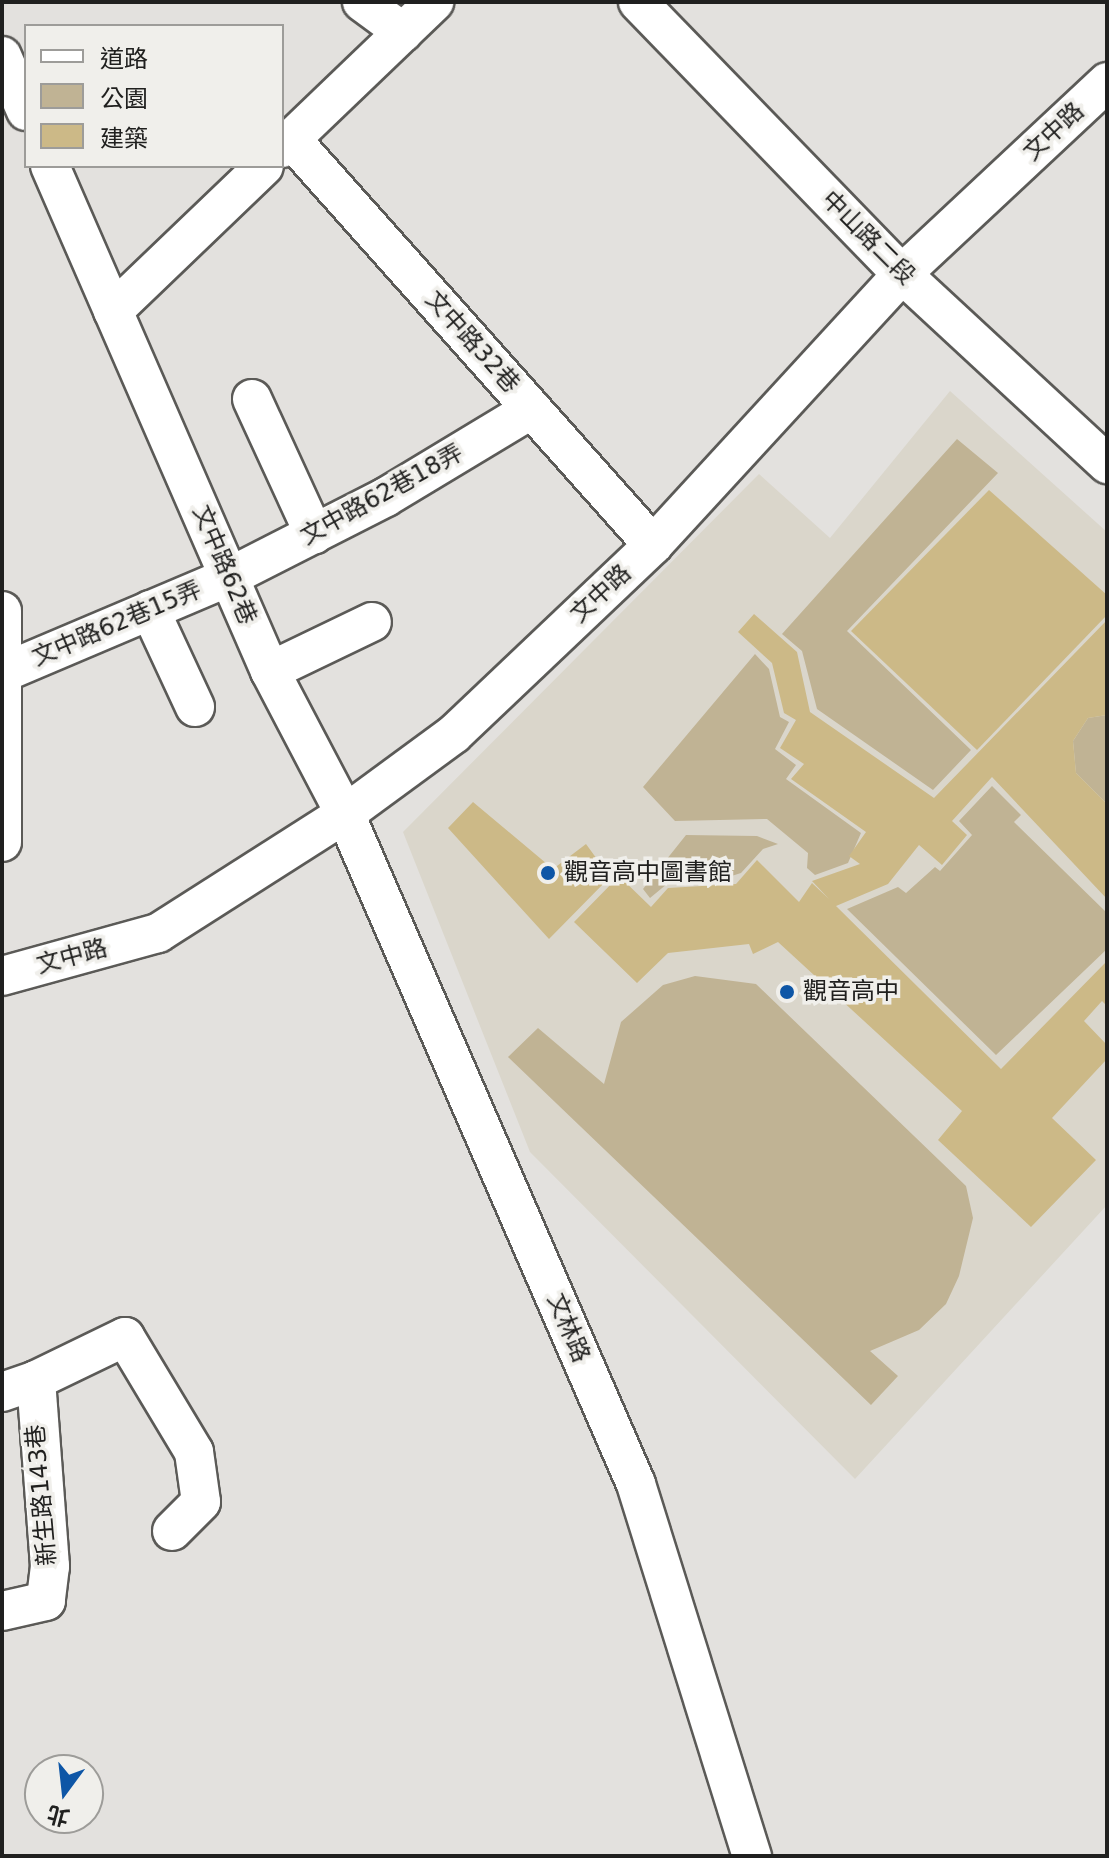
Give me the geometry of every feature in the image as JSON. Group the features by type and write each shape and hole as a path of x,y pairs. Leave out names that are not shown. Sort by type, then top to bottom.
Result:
{"street":[{"path":"362,2 403,32"},
{"path":"287,144 434,2"},
{"name":"中山路二段","path":"638,2 902,274 1107,464"},
{"path":"2,56 24,106"},
{"name":"文中路","path":"2,976 158,933 345,814 454,734 653,545 902,274 1107,82"},
{"name":"文中路32巷","path":"287,144 653,545"},
{"name":"文中路62巷","path":"51,168 270,671 345,814"},
{"path":"113,311 262,168"},
{"path":"252,399 314,534"},
{"name":"文中路62巷18弄","path":"229,577 314,534 532,409"},
{"name":"文中路62巷15弄","path":"5,672 229,577"},
{"path":"150,610 195,707"},
{"path":"2,611 5,672 2,842"},
{"path":"270,671 372,622"},
{"name":"文林路","path":"345,814 636,1484 752,1856"},
{"path":"19,1386 125,1337 194,1452 201,1502 172,1531"},
{"name":"新生路143巷","path":"2,1611 46,1601 50,1566 19,1386"}],"shaded area":[{"name":"觀音高中","path":"950,391 1107,532 1107,1205 855,1479 530,1152 403,832 759,474 830,538"}],"green space":[{"path":"957,439 998,473 847,631 971,750 933,790 817,709 802,651 782,634"},
{"path":"755,654 769,669 780,717 789,722 775,749 796,765 786,779 861,833 848,863 815,875 807,868 808,853 767,819 675,821 643,787"},
{"path":"1107,715 1107,804 1076,773 1073,741 1088,718"},
{"path":"992,786 1021,815 1014,822 1107,913 1107,949 996,1055 847,909 898,887 906,893 935,867 940,871 972,835 959,821"},
{"path":"686,835 757,836 778,844 763,849 741,873 719,880 679,874 650,898 643,889"},
{"path":"695,976 756,984 966,1186 973,1218 959,1276 946,1304 919,1330 870,1351 898,1376 871,1405 508,1057 538,1028 604,1084 621,1022 663,985"}],"building":[{"path":"989,490 1107,595 1107,615 977,750 851,631"},
{"path":"754,614 797,652 810,712 934,798 1107,620 1107,715 1088,718 1073,741 1076,773 1107,804 1107,899 992,777 952,821 967,835 942,865 919,845 888,884 836,906 1001,1069 1107,961 1107,1006 1102,1001 1084,1021 1107,1045 1107,1059 1052,1118 1096,1160 1031,1227 938,1140 962,1111 778,942 753,954 749,944 668,953 637,983 574,922 619,876 651,907 668,888 736,884 757,860 799,902 812,883 829,899 812,881 860,864 849,856 866,832 791,779 804,764 780,748 796,720 784,713 772,663 738,632"},
{"name":"觀音高中圖書館","path":"473,802 553,869 586,844 610,877 549,939 448,828"}],"place":[{"name":"觀音高中圖書館","path":"548,873"},
{"name":"觀音高中","path":"787,992"}]}
